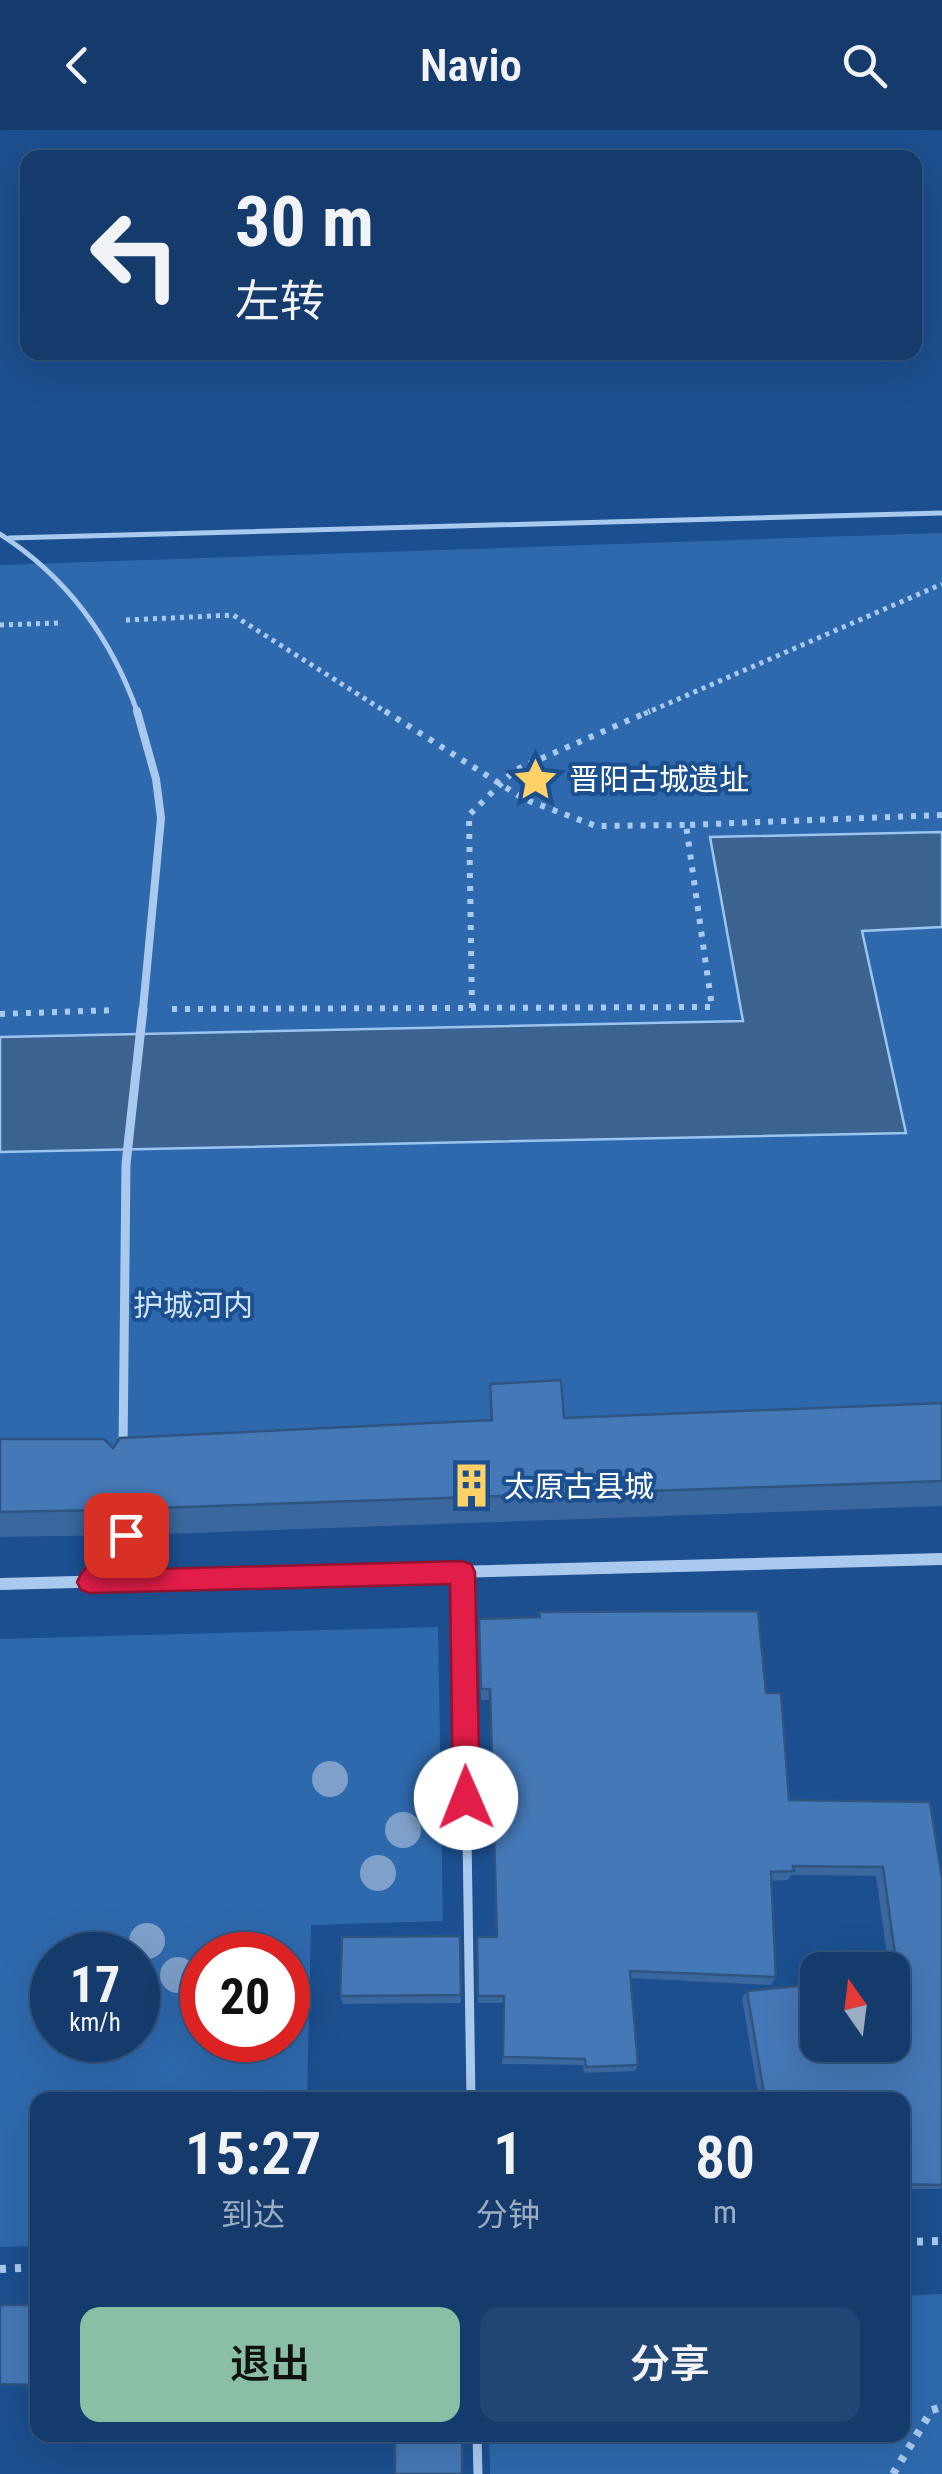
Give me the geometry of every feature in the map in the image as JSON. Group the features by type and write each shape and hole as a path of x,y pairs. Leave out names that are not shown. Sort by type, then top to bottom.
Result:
{"street":[{"path":"122,1466 126,1164 143,1009"},
{"path":"90,1582 126,1535"},
{"path":"0,1584 942,1559"}],"lane":[{"path":"9,538 942,514"},
{"path":"0,534 62,583 92,622 127,685 146,736 161,820 143,1009"},
{"path":"462,1572 472,2092"},
{"path":"477,2442 478,2474"}],"path":[{"path":"472,1008 469,814 515,770 942,584"},
{"path":"0,625 233,615 524,800 596,826 942,815"},
{"path":"0,1014 143,1009 712,1006 686,826"},
{"path":"910,2242 942,2241"},
{"path":"0,2268 30,2268"},
{"path":"894,2474 932,2410 942,2406"}],"green space":[{"path":"942,533 942,832 860,836 744,1021 0,1036 0,565"},
{"name":"护城河内","path":"942,927 942,1430 0,1465 0,1152 905,1133 862,930"},
{"path":"438,1627 443,1921 311,1925 310,1969 310,1932 180,1932 180,2062 308,2062 307,2092 30,2092 30,2246 0,2247 0,1639"},
{"path":"942,2294 942,2474 490,2474 489,2442 910,2442 910,2296"}],"shaded area":[{"path":"942,832 942,927 862,931 906,1133 0,1152 0,1037 743,1021 710,837"}],"building":[{"name":"太原古县城","path":"561,1380 564,1418 942,1403 942,1481 126,1509 116,1500 103,1510 0,1512 0,1439 104,1439 113,1448 120,1438 492,1420 490,1384"},
{"path":"758,1611 766,1693 781,1693 789,1800 930,1802 942,1879 942,2185 910,2184 910,2092 764,2092 747,1991 800,1986 800,2062 910,2062 910,1952 895,1952 883,1867 793,1866 794,1871 771,1872 776,1977 630,1971 638,2065 586,2067 585,2059 503,2057 504,1996 478,1996 477,1937 497,1937 490,1689 481,1689 479,1619 540,1617 539,1612"},
{"path":"460,1936 461,1995 340,1996 342,1937"},
{"path":"0,2305 30,2305 30,2385 0,2384"},
{"path":"395,2442 462,2442 462,2474 395,2474"}],"place":[{"name":"晋阳古城遗址","path":"536,779"},
{"name":"太原古县城","path":"471,1486"}],"route":[{"path":"126,1535 90,1582 462,1572 466,1798"}]}
